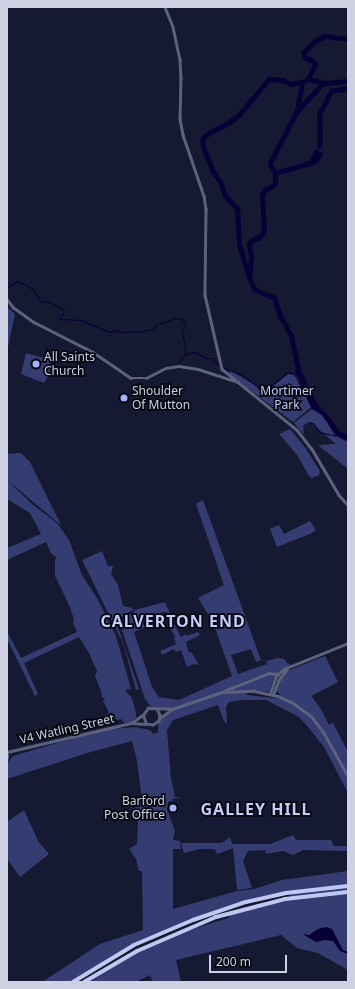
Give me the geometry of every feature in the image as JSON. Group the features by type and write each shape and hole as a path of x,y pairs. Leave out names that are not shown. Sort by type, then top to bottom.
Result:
{"highway":[{"path":"73,982 134,945 193,920 246,902 286,892 348,886"},
{"path":"84,982 137,951 216,917 286,899 348,892"}],"street":[{"path":"165,7 174,31 180,60 180,119 183,135 204,196 206,209 205,295 215,331 221,366 238,383 297,430 312,449 339,494 348,505"},
{"path":"7,299 13,307 34,322 93,352 131,378 146,378 173,366 198,369 238,383"},
{"path":"271,694 278,674 284,669 348,644"},
{"path":"271,694 279,678 289,668"},
{"path":"172,709 148,708 143,715 146,724 155,725 160,718 172,709 222,692 269,673 278,674"},
{"path":"222,692 246,690 271,694 293,703 308,713 324,732 348,776"},
{"path":"157,709 160,713 160,718"},
{"name":"V4 Watling Street","path":"131,723 143,715"},
{"name":"V4 Watling Street","path":"7,752 131,723 146,724"},
{"path":"7,752 7,758"}],"green space":[{"path":"7,307 15,314 8,347 7,347"},
{"path":"26,353 52,360 49,375 44,383 21,374"},
{"name":"Mortimer Park","path":"231,371 255,385 259,390 268,390 288,374 294,375 311,407 293,422 229,374"},
{"path":"312,409 322,415 335,436 348,442 348,469 318,445 336,444 311,423 308,422 303,426 304,435 294,423"},
{"path":"290,429 304,446 320,471 319,475 312,478 309,476 298,456 279,434"},
{"path":"21,453 30,462 61,525 7,480 7,454"},
{"path":"7,480 32,504 57,523 69,540 82,575 97,598 116,636 131,689 125,690 132,698 136,713 136,718 131,722 124,723 121,719 109,722 108,710 103,701 105,698 102,697 95,676 97,671 89,653 79,637 24,663 38,694 35,696 7,639 7,631 21,658 77,632 73,623 74,619 69,605 55,576 55,560 57,558 51,553 46,542 7,560 7,548 41,534 30,513 7,499"},
{"path":"203,500 261,660 256,662 251,649 231,655 238,674 267,664 266,661 277,658 284,659 288,664 291,664 276,681 279,674 265,674 233,686 267,675 275,675 269,692 241,691 248,695 284,699 276,690 280,679 287,671 325,656 338,682 311,696 321,709 329,725 333,723 348,752 348,793 324,747 309,728 299,717 266,700 242,700 229,702 226,707 227,724 224,721 218,705 173,720 167,730 171,779 174,797 181,798 171,799 175,800 168,802 167,809 175,831 173,840 180,841 181,849 173,849 173,909 237,891 254,889 282,880 348,871 348,970 318,953 297,948 281,935 176,960 181,982 153,982 150,975 136,982 84,982 137,951 183,932 228,918 232,912 291,898 289,892 230,907 134,945 73,982 42,982 100,944 143,930 142,871 139,871 136,859 129,849 137,844 138,817 134,815 133,810 142,800 137,761 132,741 87,753 7,779 7,763 13,756 101,730 135,727 150,730 153,734 158,732 158,723 160,718 171,709 152,708 145,699 121,627 125,616 134,612 134,610 165,602 174,623 167,612 164,612 143,622 145,627 134,632 152,687 159,697 179,700 232,676 213,622 198,598 224,585 196,504"},
{"path":"310,521 316,530 277,547 270,529 279,525 284,534"},
{"path":"102,551 108,566 113,566 111,574 118,585 123,606 132,608 133,610 118,619 116,625 118,627 139,689 136,690 123,643 82,560"},
{"path":"174,624 181,637 186,634 187,636 198,632 200,635 186,642 189,653 191,652 199,665 194,664 187,667 181,650 176,652 174,649 162,655 160,651 176,644 175,637 170,627"},
{"path":"24,810 38,841 49,854 20,877 7,859 7,822"},
{"path":"293,835 296,840 331,840 334,846 348,846 348,851 303,850 293,855 283,851 266,854 265,850 248,851 243,861 252,888 237,890 233,848 217,854 215,849 199,849 184,853 181,843 222,843 230,837 232,844 270,844"}],"shaded area":[{"path":"297,363 318,405 332,420 338,430 348,436 348,441 335,434 322,415 312,409 295,371"},
{"path":"326,927 332,929 343,950 348,952 348,954 340,951 333,941 325,940 316,942 304,935 309,935 318,929"}],"waterway":[{"path":"298,369 291,336 280,316 274,298 255,290 249,277 251,257 249,244 251,241 261,236 264,231 262,195 265,190 274,185 275,182 275,173 270,165 271,161 297,111 302,82 308,79 315,64 311,60 305,58 303,53 315,41 325,36 348,39"},
{"path":"248,274 239,244 237,209 225,196 220,182 213,172 202,141 209,133 230,122 239,115 269,79 283,80 291,84 302,82"},
{"path":"308,79 326,83 348,81"},
{"path":"297,111 321,85 326,83"},
{"path":"319,146 319,115 331,91 348,88"},
{"path":"275,173 310,163 316,152"},
{"path":"310,163 316,160 320,154"},
{"path":"7,287 18,281 31,288 41,302 47,301 63,309 64,312 60,316 60,319 81,320 109,332 116,330 119,332 142,331 152,329 157,324 166,322 173,318 182,319 186,325 182,330 186,354"},
{"path":"178,362 186,354 195,352 206,358 212,358 220,366"},
{"path":"223,367 242,375 259,388 267,389 288,372 297,374"},
{"path":"310,422 314,424 319,432 336,436"}],"place":[{"name":"All Saints Church","path":"36,364"},
{"name":"Shoulder Of Mutton","path":"124,398"},
{"name":"Barford Post Office","path":"173,808"}],"district":[{"name":"CALVERTON END","path":"173,621"},
{"name":"GALLEY HILL","path":"256,809"}]}
